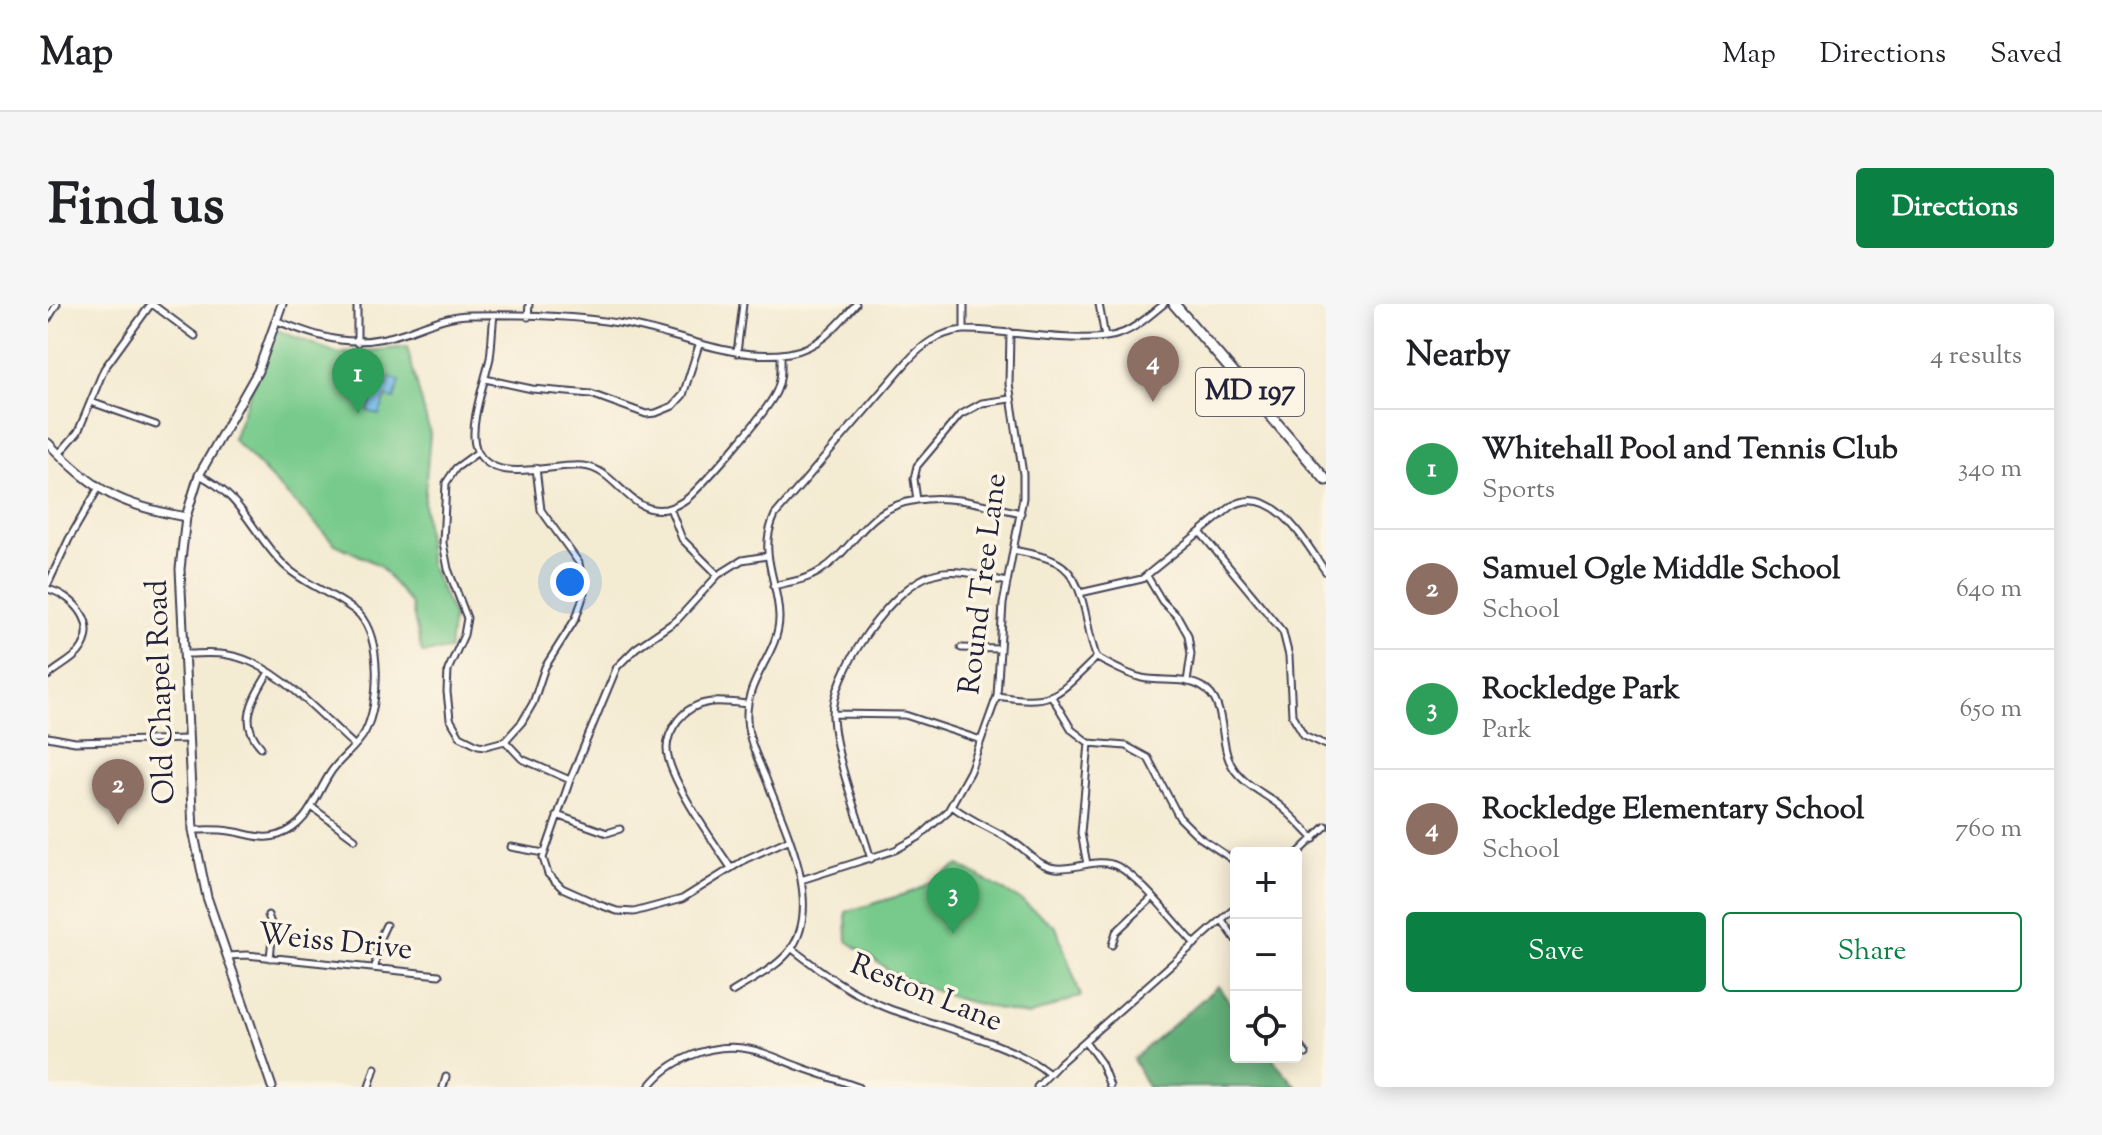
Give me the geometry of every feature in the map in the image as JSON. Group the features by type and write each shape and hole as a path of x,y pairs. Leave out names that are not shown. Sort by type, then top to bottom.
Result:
{"main road":[{"name":"MD 197","path":"1174,304 1326,480"}],"street":[{"path":"48,319 57,304"},
{"path":"59,454 75,438 104,369 151,304 195,336"},
{"name":"Old Chapel Road","path":"272,1087 203,885 193,830 180,569 186,517 199,475 252,382 282,304"},
{"path":"357,304 357,343"},
{"path":"528,317 529,304"},
{"path":"737,353 743,304"},
{"path":"277,321 329,339 357,343 380,340 450,317 528,317 623,324 737,353 781,354 816,343 835,328 856,304"},
{"path":"964,304 964,330"},
{"path":"1099,304 1105,337"},
{"path":"732,992 777,962 791,948 804,922 805,899 801,880 748,730 750,688 778,626 767,556 769,530 780,508 906,363 929,342 942,335 964,330 1105,337 1129,330 1164,304"},
{"path":"494,315 474,435 478,452 491,465 502,470 572,465 591,467 636,503 652,509 670,508 695,491 769,405 780,379 781,354"},
{"name":"Round Tree Lane","path":"801,880 903,847 941,819 965,783 997,696 1007,582 1021,513 1023,474 1010,399 1010,332"},
{"path":"485,379 532,389 591,394 646,414 656,413 673,406 683,395 699,345"},
{"path":"917,500 914,479 917,466 953,424 975,405 1010,399"},
{"path":"91,402 156,425"},
{"path":"48,443 98,489 133,506 186,517"},
{"path":"478,452 451,473 445,489 445,560 467,618 448,670 447,703 451,724 465,740 486,746 505,741 528,714 545,667 576,618 584,594 583,577 575,555 541,510 536,468"},
{"path":"193,830 275,836 295,826 313,808 333,768 354,745 368,723 377,666 376,649 363,619 350,607 285,566 232,497 199,475"},
{"path":"48,676 77,654 86,634 85,619 79,606 48,587 58,562 98,489"},
{"path":"773,586 816,574 832,562 868,522 892,506 917,500 948,499 1021,513"},
{"path":"1080,593 1147,576 1236,503 1251,500 1273,507 1288,520 1326,572"},
{"path":"670,508 682,539 718,575"},
{"path":"1200,532 1283,632 1289,656 1292,715 1304,735 1326,745"},
{"path":"1013,550 1046,558 1060,564 1071,574 1080,593 1090,642 1097,658 1139,677 1187,682 1205,689 1215,702 1227,756 1238,773 1250,786 1280,806 1314,839"},
{"path":"767,556 742,560 718,575 677,620 636,648 617,667 557,815 544,853 545,868 556,883 581,898 626,913 677,902 758,852 788,840"},
{"path":"48,557 58,562"},
{"path":"871,859 839,751 833,714 842,680 863,638 914,583 945,572 1007,582"},
{"path":"1147,576 1188,635 1191,654 1187,682"},
{"path":"961,648 1000,649"},
{"path":"184,654 231,655 269,672 354,745"},
{"path":"997,696 1035,700 1052,697 1097,658"},
{"path":"261,747 249,731 248,713 254,696 269,672"},
{"path":"1052,697 1072,730 1089,743 1126,746 1143,753 1153,764 1179,817 1199,837 1230,858"},
{"path":"731,868 681,787 669,761 667,747 673,727 693,707 714,701 747,704"},
{"path":"833,714 905,715 981,740"},
{"path":"48,737 75,742 188,739"},
{"path":"505,741 531,764 570,780"},
{"path":"1087,864 1081,820 1089,743"},
{"path":"952,806 974,823 1013,842 1045,865 1059,868 1102,862 1117,866 1129,874 1195,944"},
{"path":"313,808 355,839"},
{"path":"557,815 607,833 620,829"},
{"path":"1302,850 1326,826"},
{"path":"511,847 544,853"},
{"path":"1112,945 1116,932 1152,898"},
{"path":"1037,1087 1048,1073 1230,913"},
{"path":"268,915 273,929 270,958"},
{"path":"1222,920 1230,931"},
{"path":"375,968 378,942 386,925"},
{"name":"Reston Lane","path":"791,948 829,978 866,999 1023,1056 1048,1073"},
{"name":"Weiss Drive","path":"226,956 439,975"},
{"path":"1085,1041 1101,1063 1110,1086"},
{"path":"649,1087 684,1059 709,1049 729,1047 762,1053 858,1087"},
{"path":"1302,1049 1306,1054"},
{"path":"369,1087 375,1068"},
{"path":"443,1087 446,1077"}],"green space":[{"path":"274,329 339,354 407,347 430,434 424,503 429,563 453,615 449,650 422,653 411,604 379,565 335,544 233,439"},
{"path":"959,865 1019,899 1056,927 1081,996 1028,1016 958,999 899,977 847,941 846,912 915,891"},
{"path":"1218,986 1230,1003 1230,1063 1276,1063 1297,1087 1148,1087 1133,1059"}],"water":[{"path":"390,377 400,381 394,399 386,397 379,415 368,411 378,383 387,386"}],"place":[{"name":"Rockledge Elementary School","path":"1153,402"},
{"name":"Whitehall Pool and Tennis Club","path":"358,414"},
{"name":"Samuel Ogle Middle School","path":"118,825"},
{"name":"Rockledge Park","path":"953,934"}]}
